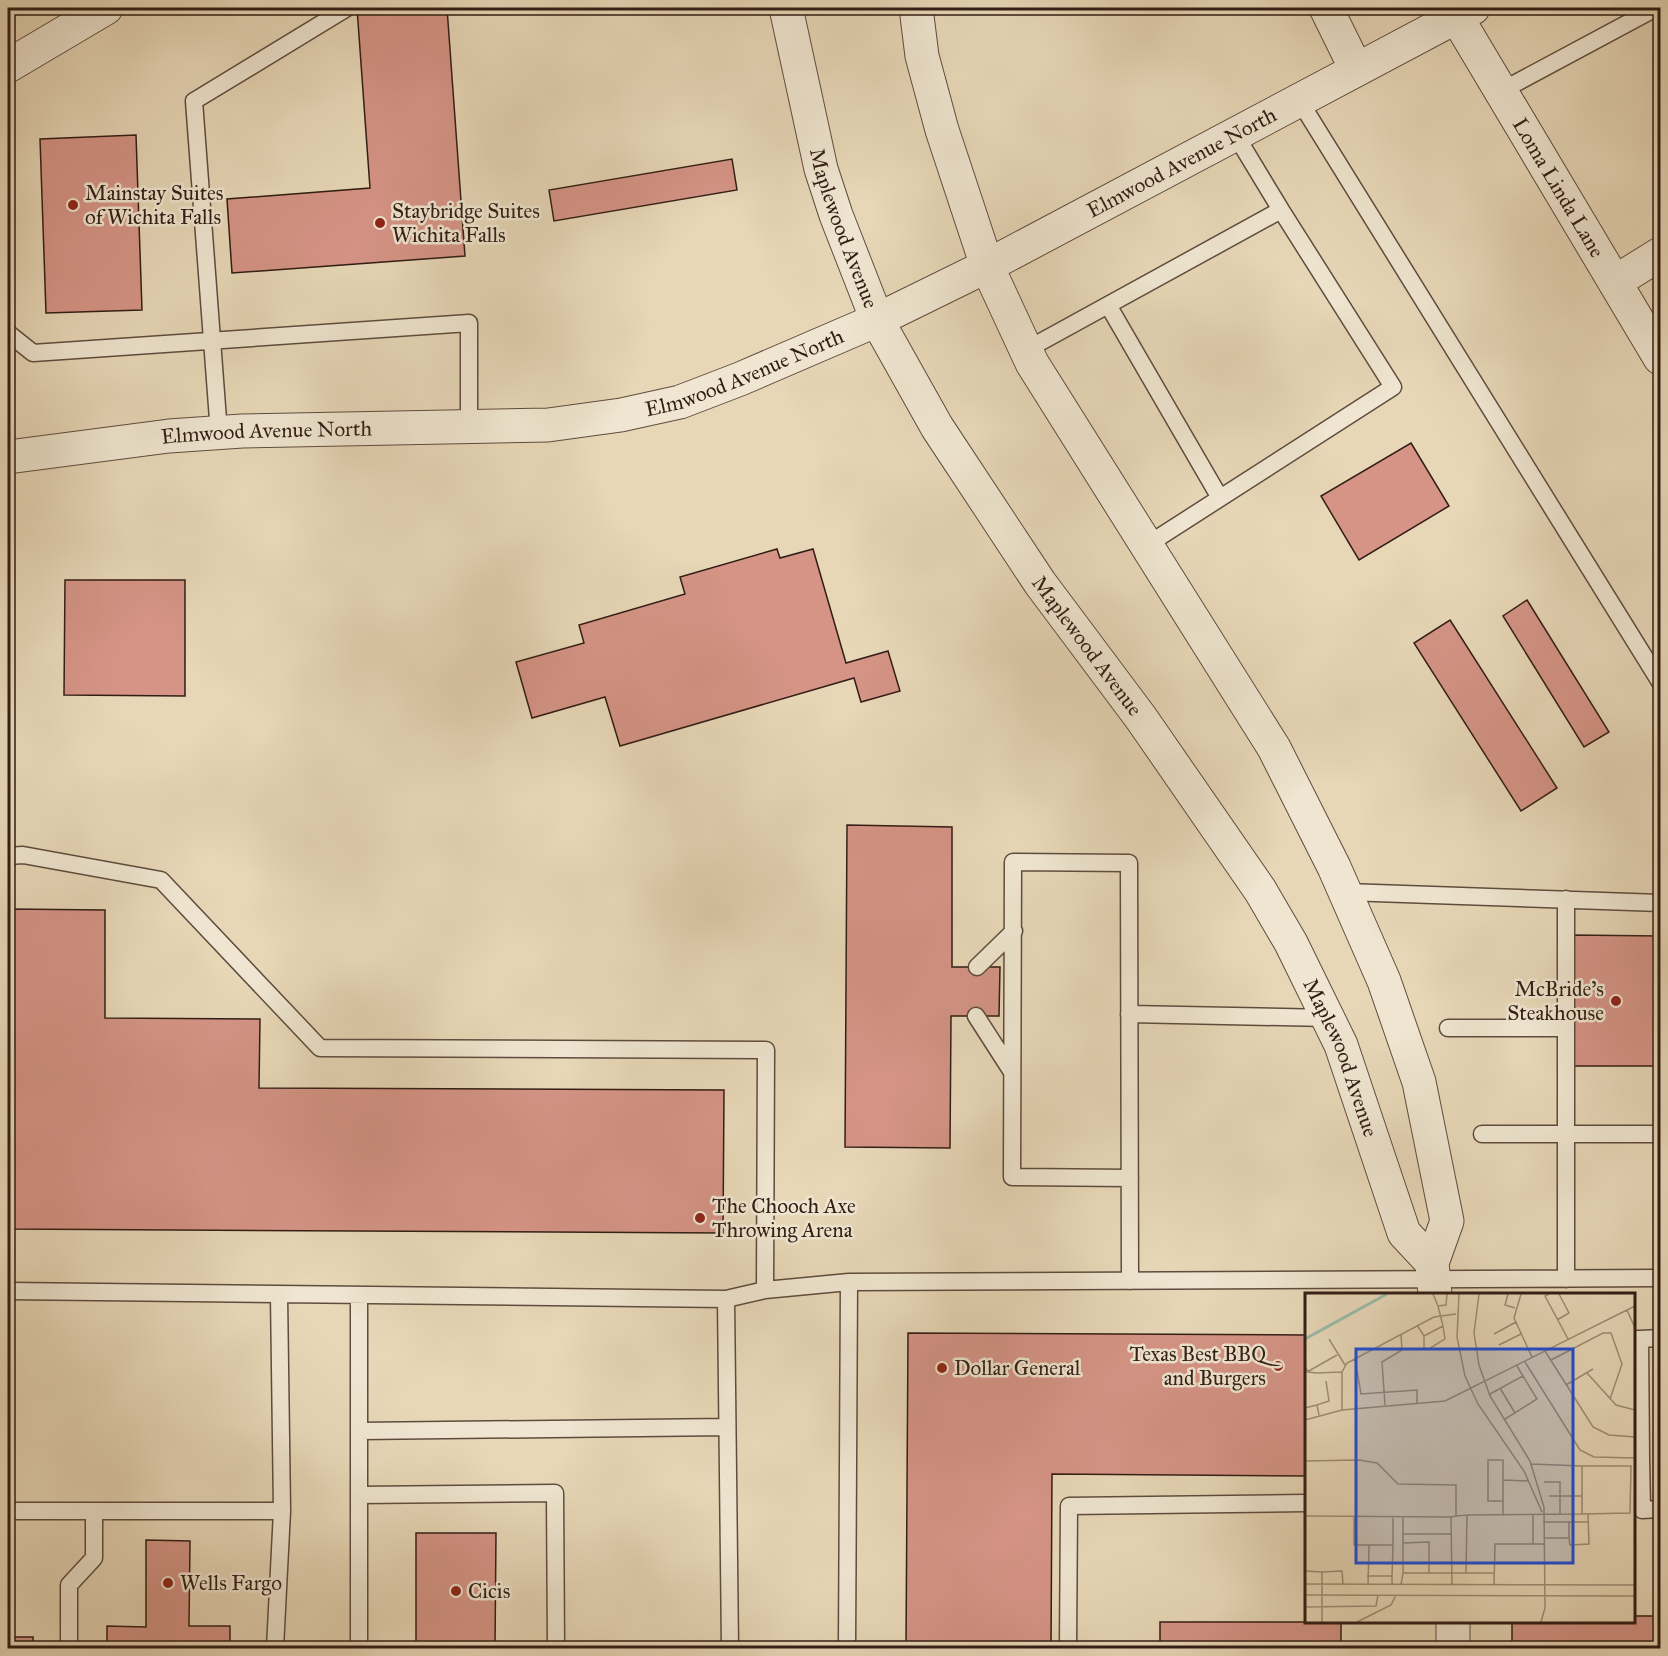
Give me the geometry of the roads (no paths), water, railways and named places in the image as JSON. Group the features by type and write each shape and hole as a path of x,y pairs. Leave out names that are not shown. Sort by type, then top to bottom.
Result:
{"street":[{"path":"8,66 106,8"},
{"name":"Maplewood Avenue","path":"786,8 822,169 836,215 878,320 937,427 1040,584 1141,718 1260,890 1291,943 1341,1045 1404,1233 1434,1279"},
{"path":"916,8 922,56 942,129 987,266 1032,363 1274,748 1346,892 1384,981 1419,1082 1447,1221 1434,1279"},
{"path":"1326,8 1356,69"},
{"name":"Elmwood Avenue North","path":"8,457 169,436 219,433 548,425 621,415 680,402 878,320 987,266 1464,12"},
{"name":"Loma Linda Lane","path":"1464,12 1501,91 1660,358"},
{"path":"1615,282 1660,254"},
{"path":"1453,1623 1453,1648"}],"lane":[{"path":"219,433 194,101 347,8"},
{"path":"1501,91 1656,8"},
{"path":"1299,100 1660,682"},
{"path":"1147,545 1393,387 1234,134"},
{"path":"1026,350 1281,210"},
{"path":"1108,305 1220,498"},
{"path":"8,333 33,353 469,323 469,427"},
{"path":"8,855 23,855 161,880 320,1048 766,1050 765,1290"},
{"path":"1130,1178 1012,1177 1013,862 1129,863 1129,1014 1130,1178 1130,1281"},
{"path":"1346,892 1660,903"},
{"path":"1566,899 1566,1279"},
{"path":"977,968 1014,931"},
{"path":"1129,1014 1328,1018"},
{"path":"976,1016 1012,1072"},
{"path":"1448,1028 1566,1028"},
{"path":"1482,1134 1660,1134"},
{"path":"8,1292 726,1299 765,1290 849,1282 1130,1281 1357,1287 1434,1279 1660,1278"},
{"path":"847,1648 849,1282"},
{"path":"275,1648 282,1510 279,1294"},
{"path":"358,1295 358,1648"},
{"path":"726,1299 730,1648"},
{"path":"1660,1338 1637,1339 1637,1459 1641,1510 1660,1509"},
{"path":"358,1431 727,1426"},
{"path":"358,1495 555,1492 556,1648"},
{"path":"1068,1648 1069,1506 1305,1503"},
{"path":"8,1511 282,1510"},
{"path":"69,1648 69,1585 94,1558 94,1511"}],"place":[{"name":"Mainstay Suites of Wichita Falls","path":"73,205"},
{"name":"Staybridge Suites Wichita Falls","path":"380,223"},
{"name":"McBride's Steakhouse","path":"1616,1001"},
{"name":"The Chooch Axe Throwing Arena","path":"700,1218"},
{"name":"Texas Best BBQ and Burgers","path":"1278,1366"},
{"name":"Dollar General","path":"942,1368"},
{"name":"Wells Fargo","path":"168,1583"},
{"name":"Cicis","path":"456,1591"}]}
